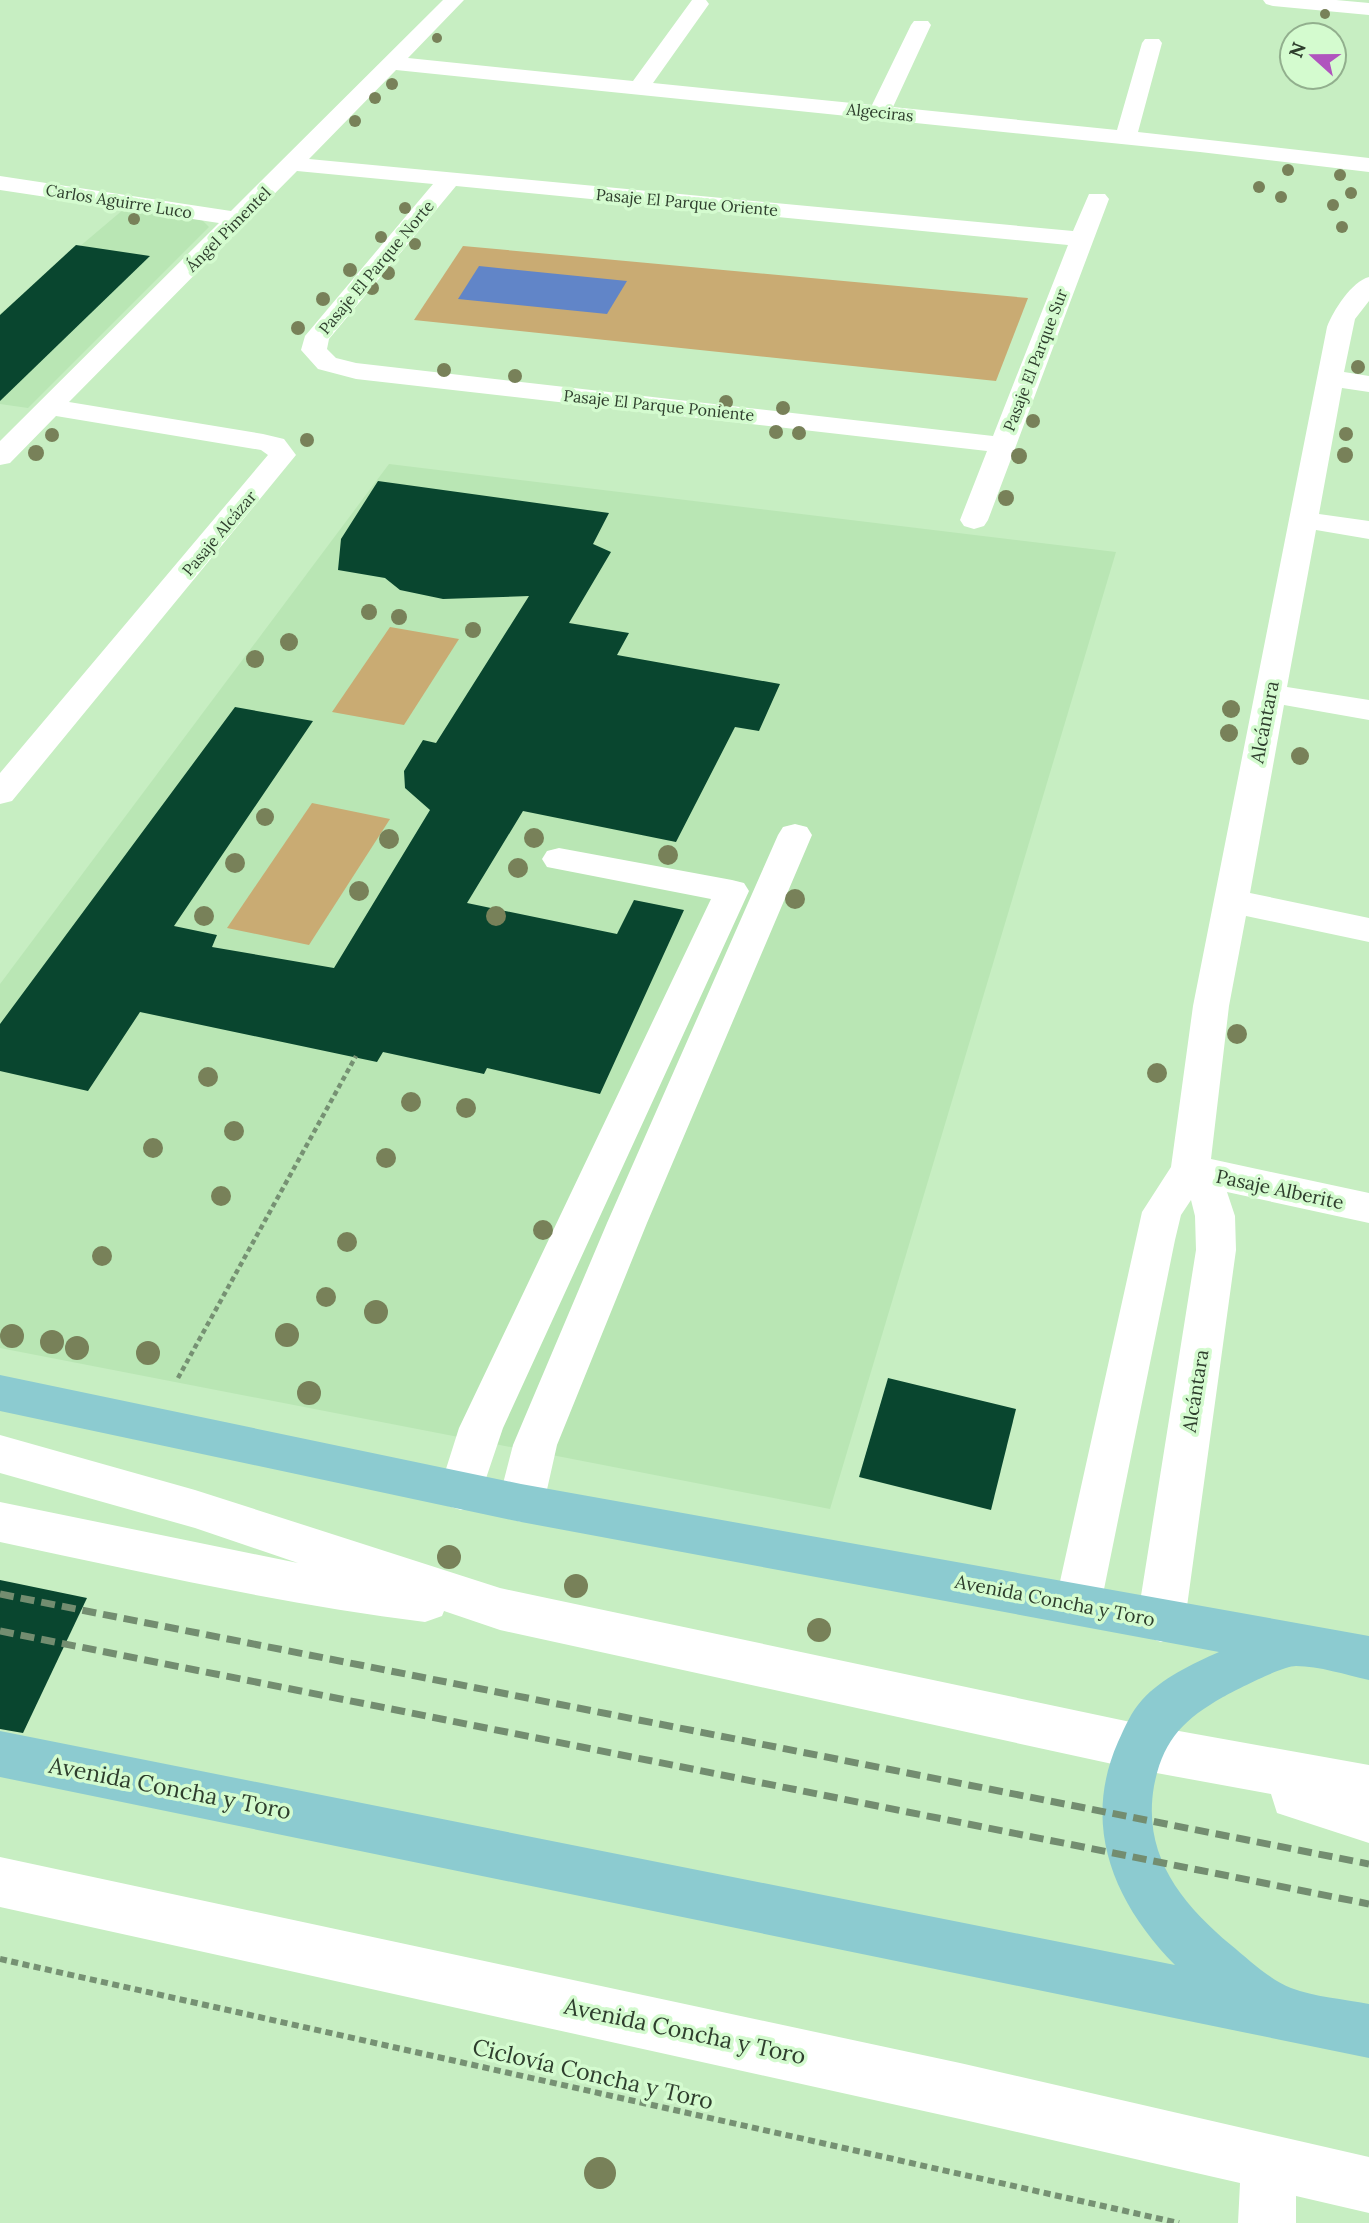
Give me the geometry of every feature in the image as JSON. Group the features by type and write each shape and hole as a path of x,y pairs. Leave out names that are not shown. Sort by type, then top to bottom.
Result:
{"main road":[{"name":"Avenida Concha y Toro","path":"0,1393 521,1503 1369,1658"},
{"path":"1282,2014 1242,1989 1206,1960 1175,1927 1147,1885 1128,1842 1128,1794 1139,1747 1164,1711 1201,1683 1293,1644"},
{"name":"Avenida Concha y Toro","path":"0,1754 1369,2031"}],"street":[{"name":"Ángel Pimentel","path":"0,457 454,0"},
{"path":"1273,0 1369,9"},
{"path":"639,88 699,4"},
{"path":"880,112 921,24"},
{"path":"1126,137 1152,43"},
{"name":"Algeciras","path":"391,62 1126,137 1369,165"},
{"name":"Pasaje El Parque Oriente","path":"292,164 1082,239"},
{"name":"Pasaje El Parque Norte","path":"318,358 314,351 318,335 450,179"},
{"name":"Carlos Aguirre Luco","path":"0,183 239,219"},
{"name":"Pasaje El Parque Sur","path":"974,520 1097,199"},
{"name":"Alcántara","path":"1078,1604 1154,1240 1162,1212 1190,1169 1200,1074 1230,901 1343,318 1369,284"},
{"name":"Pasaje El Parque Poniente","path":"318,358 327,364 356,371 1003,445"},
{"path":"1330,378 1369,384"},
{"name":"Pasaje Alcázar","path":"0,794 282,455 274,445 263,442 50,407"},
{"path":"1303,520 1369,530"},
{"path":"1270,693 1369,710"},
{"path":"521,1503 540,1433 627,1223 795,835"},
{"path":"461,1491 481,1428 732,891 559,859"},
{"path":"1230,901 1369,930"},
{"name":"Alcántara","path":"1161,1620 1216,1250 1217,1221 1213,1201 1204,1184 1190,1169"},
{"name":"Pasaje Alberite","path":"1190,1169 1369,1208"},
{"path":"0,1454 195,1509 500,1609 1139,1747 1369,1788"},
{"path":"0,1522 236,1574 356,1594 500,1609"},
{"path":"1139,1747 1369,1819"},
{"name":"Avenida Concha y Toro","path":"0,1882 972,2094 1369,2185"},
{"path":"1267,2223 1269,2164"}],"path":[{"path":"153,1425 356,1056"},
{"name":"Ciclovía Concha y Toro","path":"0,1959 1179,2223"}],"shaded area":[{"path":"124,209 202,220 209,227 28,408 0,404 0,314"},
{"path":"463,246 1028,298 996,381 414,320"},
{"path":"389,464 1116,552 830,1509 0,1348 0,984"},
{"path":"390,627 459,639 404,725 332,712"},
{"path":"312,803 390,819 309,945 227,928"}],"water":[{"path":"479,266 627,281 607,314 458,299"}],"building":[{"path":"76,245 150,256 0,401 0,315"},
{"path":"378,481 609,513 593,544 611,552 569,623 629,633 617,655 780,684 759,731 735,727 676,842 523,811 467,903 617,934 634,900 684,910 600,1094 487,1068 484,1074 383,1052 377,1062 140,1012 88,1091 0,1071 0,1024 235,707 313,721 174,926 217,935 212,947 334,968 430,810 405,788 404,771 423,740 436,743 529,596 443,599 400,590 385,578 338,570 341,539"},
{"path":"888,1378 1016,1409 991,1510 859,1477"},
{"path":"0,1580 87,1598 23,1733 0,1729"}],"railway":[{"path":"0,1594 1369,1864"},
{"path":"0,1631 1369,1904"}]}
